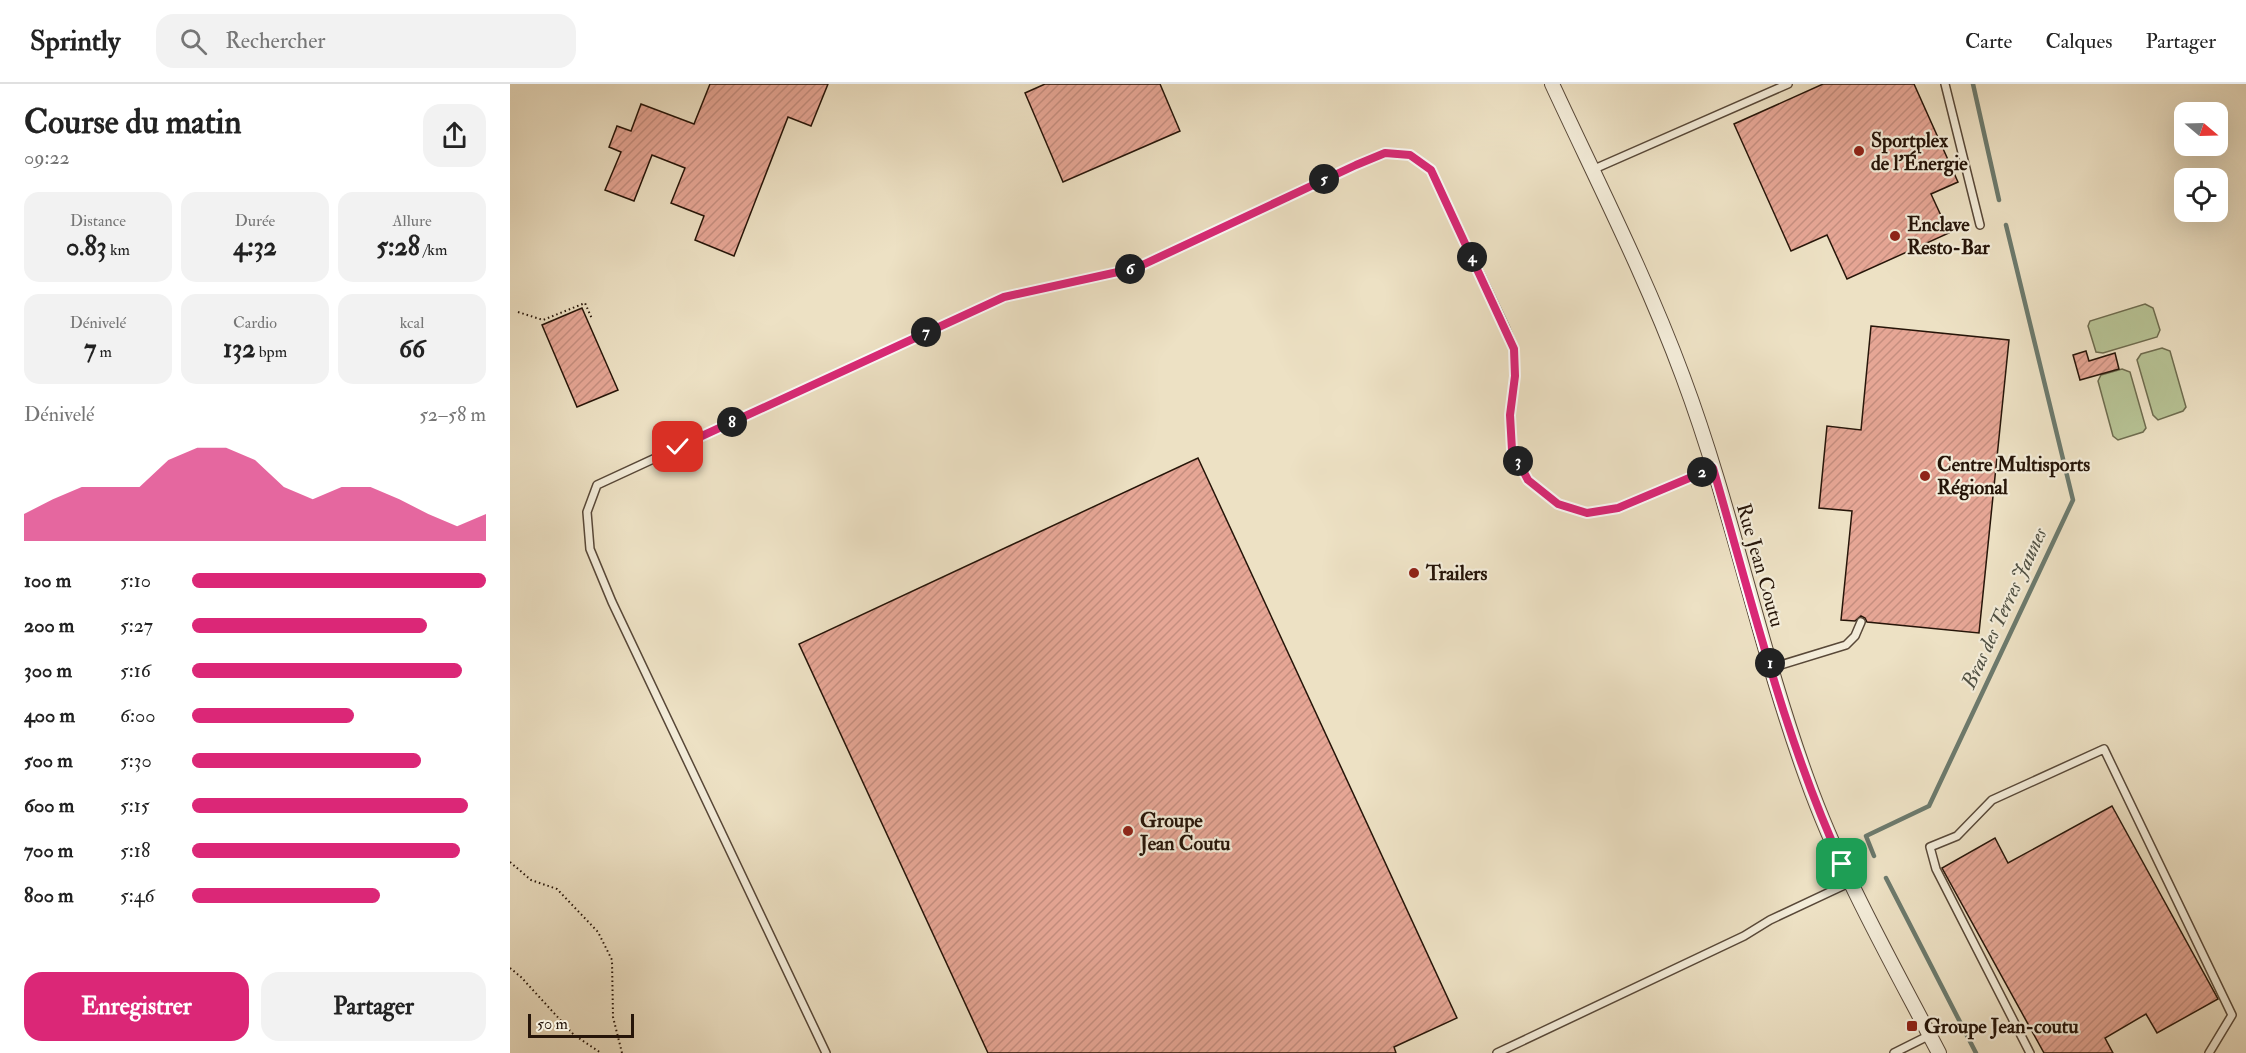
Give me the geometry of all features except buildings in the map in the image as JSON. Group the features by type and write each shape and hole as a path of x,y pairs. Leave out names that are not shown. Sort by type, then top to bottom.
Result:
{"street":[{"name":"Rue Jean Coutu","path":"1552,84 1669,342 1697,417 1771,668 1810,788 1851,882 1939,1053"}],"lane":[{"path":"1592,170 1788,84"},
{"path":"1945,84 1980,225"},
{"path":"826,1053 612,602 590,549 587,512 597,485 1004,297 1136,268 1385,153 1410,155 1431,170 1505,327 1514,349 1515,376 1510,415 1512,450 1528,480 1558,504 1587,513 1618,508 1713,468"},
{"path":"1771,668 1846,645 1855,636 1861,622"},
{"path":"2030,1053 1935,869 1930,847 1957,836 1992,800 2104,749 2232,1016 2209,1053"},
{"path":"1497,1053 1744,936 1770,920 1851,882"},
{"path":"1894,1053 1930,1035"}],"path":[{"path":"518,312 543,320 585,303 592,319"},
{"path":"510,862 531,880 557,889 598,932 612,960 613,1017 622,1053"},
{"path":"510,968 521,976 574,1035 601,1053"}],"green space":[{"path":"2145,304 2153,308 2160,330 2157,337 2103,353 2096,352 2088,326 2090,321"},
{"path":"2162,348 2170,351 2186,407 2183,411 2158,420 2153,415 2137,360 2141,354"},
{"path":"2122,369 2130,372 2146,428 2143,432 2118,440 2113,436 2098,381 2101,375"}],"waterway":[{"name":"Bras des Terres Jaunes","path":"1973,84 1999,200"},
{"name":"Bras des Terres Jaunes","path":"1874,856 1866,836 1929,806 2073,500 2006,225"},
{"name":"Bras des Terres Jaunes","path":"1886,878 1976,1053"}],"place":[{"name":"Sportplex de l'Énergie","path":"1859,151"},
{"name":"Enclave Resto-Bar","path":"1895,236"},
{"name":"Centre Multisports Régional","path":"1925,476"},
{"name":"Trailers","path":"1414,573"},
{"name":"Groupe Jean Coutu","path":"1128,831"},
{"name":"Groupe Jean-coutu","path":"1912,1026"}],"route":[{"path":"678,447 1004,297 1136,268 1385,153 1410,155 1431,170 1514,349 1515,376 1510,415 1512,450 1528,480 1558,504 1587,513 1618,508 1713,468 1795,747 1842,864"}]}
